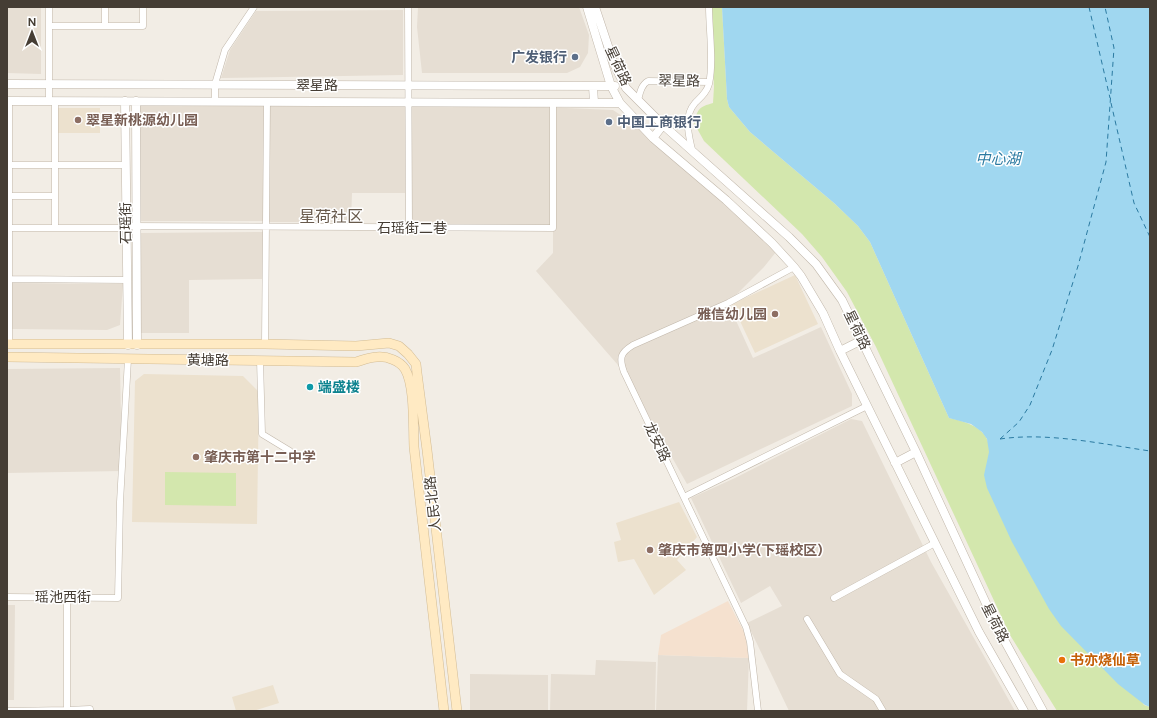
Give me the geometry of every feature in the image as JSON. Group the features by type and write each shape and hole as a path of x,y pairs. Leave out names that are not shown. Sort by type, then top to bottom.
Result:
{"main road":[{"name":"黄塘路","path":"8,344 265,344 356,346"},
{"name":"人民北路","path":"356,346 389,344 399,346 416,364 457,711"},
{"name":"黄塘路","path":"7,357 356,362 378,357 399,363 405,369"},
{"name":"人民北路","path":"405,369 409,381 411,396 414,447 444,711"}],"street":[{"path":"49,7 49,84 52,101 55,165 55,228"},
{"path":"105,7 105,26"},
{"path":"49,26 143,26 143,7"},
{"path":"215,102 215,84 225,50 254,7"},
{"path":"408,7 409,228"},
{"name":"星荷路","path":"586,7 611,86 620,103 652,138 726,200 772,243 801,276 823,313 840,351 979,632 1024,711"},
{"name":"星荷路","path":"595,7 614,64 626,88 663,125 789,237 816,264 842,300 916,452 996,625 1042,711"},
{"path":"692,150 687,127 689,113 694,104 707,90 709,82 709,7"},
{"name":"翠星路","path":"638,100 642,86 648,81 709,82"},
{"name":"翠星路","path":"7,84 611,86 626,88"},
{"path":"593,86 594,103"},
{"path":"8,101 8,344"},
{"name":"翠星路","path":"8,101 620,103"},
{"name":"石瑶街","path":"125,101 127,280 132,345"},
{"name":"石瑶街","path":"132,345 136,226 136,101"},
{"path":"265,344 267,102"},
{"name":"石瑶街二巷","path":"8,228 265,226 553,228 553,103"},
{"path":"652,138 663,125"},
{"path":"8,165 125,165"},
{"path":"8,196 55,196"},
{"name":"龙安路","path":"758,711 750,642 746,627 624,372 621,363 621,356 626,349 633,345 728,303 794,267"},
{"path":"9,279 127,280"},
{"path":"840,351 862,340"},
{"name":"瑶池西街","path":"7,597 118,598 120,502 128,359"},
{"path":"260,360 262,434 290,451"},
{"path":"684,497 867,406"},
{"path":"895,462 916,452"},
{"path":"834,598 935,544"},
{"path":"67,597 67,710"},
{"path":"807,619 840,674 876,699 883,711"},
{"path":"7,711 90,709 90,711"}],"shaded area":[{"path":"7,7 41,7 41,74 7,73"},
{"path":"418,7 579,7 589,35 588,53 580,67 567,73 422,73 417,27"},
{"path":"403,10 403,75 221,78 230,50 256,11"},
{"path":"408,101 613,110 649,134 707,186 776,252 764,267 728,303 753,358 821,327 852,394 852,406 687,484 624,372 536,271 553,253 553,228 409,228"},
{"path":"136,106 265,106 265,221 136,221"},
{"path":"270,106 406,107 405,193 352,193 351,222 269,222"},
{"name":"翠星新桃源幼儿园","path":"57,108 100,108 100,133 57,133"},
{"path":"263,232 263,279 189,280 189,333 140,333 141,233"},
{"name":"雅信幼儿园","path":"795,275 818,324 755,353 732,304"},
{"path":"12,283 123,284 120,325 107,330 11,329"},
{"path":"120,368 122,471 7,473 7,369"},
{"name":"肇庆市第十二中学","path":"144,374 243,376 259,392 257,524 132,522 135,381"},
{"path":"851,419 862,421 931,562 1015,711 789,711 747,623 782,606 770,586 741,603 691,498 735,478"},
{"name":"肇庆市第四小学(下瑶校区)","path":"679,502 697,537 677,560 686,570 654,595 634,559 618,562 614,542 621,540 616,523"},
{"path":"728,601 745,634 749,658 658,655 661,635"},
{"path":"7,605 15,605 14,700 7,700"},
{"path":"658,655 749,658 747,711 656,711"},
{"path":"596,660 656,662 655,711 550,711 551,674 595,675"},
{"path":"470,674 548,675 548,711 470,711"},
{"path":"273,685 279,703 253,711 236,711 232,697"}],"green space":[{"path":"710,7 722,7 727,99 729,107 750,132 834,203 858,226 870,242 949,418 975,427 986,437 989,444 987,464 1144,705 1150,707 1150,711 1057,711 1010,635 876,347 847,292 822,257 802,234 704,141 694,123 698,111 702,107 713,103 714,87"},
{"path":"165,472 236,473 236,506 165,505"}],"water":[{"name":"中心湖","path":"722,7 1150,7 1150,707 1145,705 1118,684 1061,626 1049,609 1012,542 987,488 984,475 989,452 987,439 982,432 971,424 949,418 870,242 858,226 834,203 750,132 729,107 727,99"}],"ferry route":[{"path":"1089,7 1110,98"},
{"path":"1000,439 1019,422 1030,405 1052,350 1078,266 1106,162 1114,48 1105,7"},
{"path":"1111,103 1134,203 1150,237"},
{"path":"1000,439 1018,437 1056,438 1094,442 1150,451"}],"place":[{"name":"广发银行","path":"575,57"},
{"name":"翠星新桃源幼儿园","path":"78,120"},
{"name":"中国工商银行","path":"609,122"},
{"name":"雅信幼儿园","path":"775,314"},
{"name":"端盛楼","path":"310,387"},
{"name":"肇庆市第十二中学","path":"196,457"},
{"name":"肇庆市第四小学(下瑶校区)","path":"650,550"},
{"name":"书亦烧仙草","path":"1062,660"}],"district":[{"name":"星荷社区","path":"331,216"}]}
